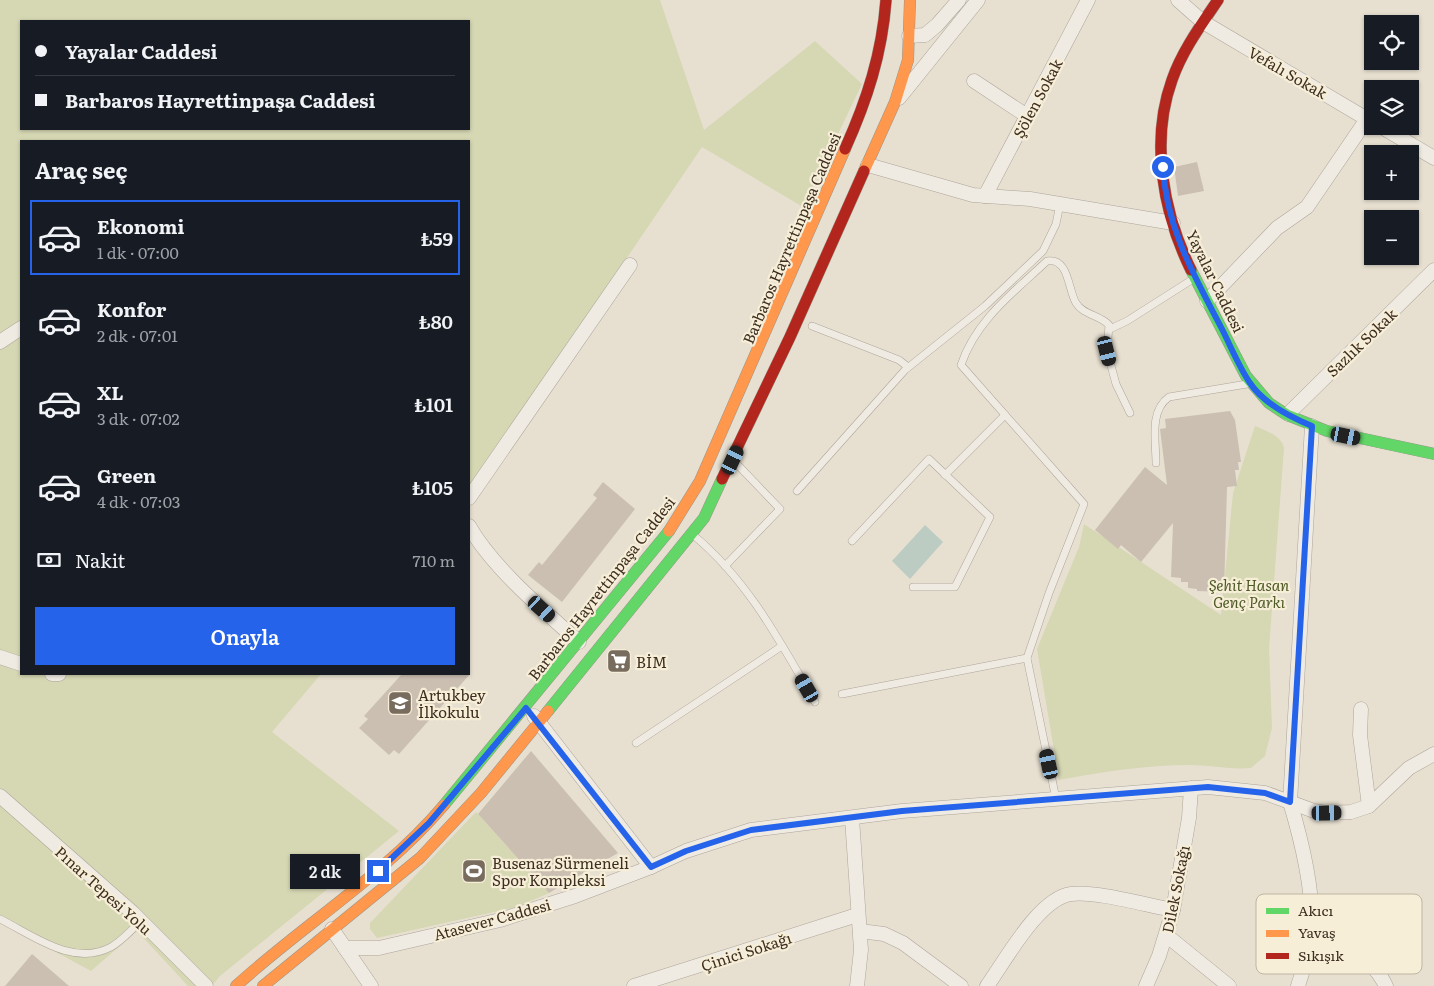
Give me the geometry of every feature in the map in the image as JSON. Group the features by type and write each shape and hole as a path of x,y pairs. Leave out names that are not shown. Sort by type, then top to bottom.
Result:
{"street":[{"name":"Barbaros Hayrettinpaşa Caddesi","path":"236,986 276,950 392,860 429,823 526,708 677,521 700,481 730,415 864,107 875,78 883,48 886,0"},
{"path":"269,984 332,929 419,859 480,793 704,518 733,460 896,102 908,60 910,0"},
{"path":"909,36 925,35 937,25 959,0"},
{"path":"896,102 978,0"},
{"name":"Şölen Sokak","path":"985,196 1088,0"},
{"name":"Vefalı Sokak","path":"1178,0 1203,22 1364,116"},
{"name":"Yayalar Caddesi","path":"1218,0 1178,66 1168,92 1164,118 1163,182 1178,242 1195,278 1250,384 1268,402 1312,426 1346,436 1434,454"},
{"path":"974,81 1027,116"},
{"path":"1207,302 1277,228 1307,207 1364,128"},
{"path":"1395,135 1434,158"},
{"path":"868,166 973,195 1060,204 1173,223"},
{"path":"470,497 630,265"},
{"name":"Sazlık Sokak","path":"1288,414 1434,270"},
{"path":"0,342 20,329"},
{"path":"1308,894 1304,854 1290,802 1312,426"},
{"path":"470,527 492,556 530,598 579,642"},
{"path":"0,656 20,664"},
{"path":"526,708 651,867"},
{"path":"1361,709 1360,735 1369,806"},
{"name":"Atasever Caddesi","path":"345,948 379,948 500,920 575,896 651,867 686,851 751,830 902,811 1191,788 1235,788 1265,793 1327,813 1351,812 1369,806 1409,768 1434,754"},
{"name":"Dilek Sokağı","path":"1146,986 1166,935 1173,910 1191,788"},
{"name":"Pınar Tepesi Yolu","path":"0,796 141,921 206,986"},
{"path":"852,818 857,915 861,950 856,986"},
{"path":"987,986 1033,921 1060,897 1071,894 1090,895 1173,910"},
{"name":"Çinici Sokağı","path":"634,986 857,915"},
{"path":"332,929 371,986"},
{"path":"860,931 884,934 903,943 960,986"},
{"path":"1166,935 1229,986"},
{"path":"1379,974 1386,986"}],"lane":[{"path":"797,491 908,367 985,306 1043,251 1054,229 1060,204"},
{"path":"1056,799 1027,658 1049,594 1084,504 961,365 967,347 982,324 1047,261 1054,261 1061,266 1079,307 1107,322 1110,329 1106,341 1107,351 1116,384 1130,413"},
{"path":"1110,329 1195,278"},
{"path":"812,326 899,360 908,367"},
{"path":"1156,463 1155,418 1163,401 1169,397 1250,384"},
{"path":"945,475 1005,414"},
{"path":"852,541 929,459 990,517 954,587 913,587"},
{"path":"725,566 780,509 733,460"},
{"path":"677,521 725,566 760,608 815,702"},
{"path":"636,742 782,646"},
{"path":"842,694 1027,658"},
{"path":"0,919 65,952 86,955 112,946 141,921"}],"green space":[{"path":"0,0 660,0 704,130 815,41 862,84 803,207 702,147 470,490 470,140 20,140 20,675 320,675 272,732 399,831 220,976 212,986 188,986 137,931 91,971 0,922"},
{"name":"Şehit Hasan Genç Parkı","path":"1255,426 1280,440 1284,448 1269,648 1272,728 1265,756 1251,768 1189,765 1156,766 1059,780 1037,649 1079,547 1084,524 1221,615 1233,493"},
{"name":"Busenaz Sürmeneli Spor Kompleksi","path":"476,812 549,893 517,907 377,938 370,929 370,923"}],"shaded area":[{"path":"925,525 943,542 910,579 892,561"}],"building":[{"path":"1197,162 1204,191 1178,196 1174,167"},
{"path":"1230,411 1235,420 1241,462 1238,462 1239,470 1235,470 1237,486 1227,487 1224,592 1197,591 1197,589 1188,588 1188,582 1181,582 1181,578 1171,577 1173,523 1141,562 1121,545 1118,549 1095,530 1145,467 1167,485 1160,429 1166,428 1165,419"},
{"path":"603,482 635,509 562,602 528,575 539,562 542,565 597,498 593,495"},
{"path":"401,675 469,675 399,754 394,750 389,755 359,728 368,719 364,716"},
{"path":"531,751 618,853 549,893 478,814"},
{"path":"32,954 69,986 5,986"}],"traffic: fast":[{"path":"1191,270 1246,376 1269,403 1287,415 1327,431 1434,454"},
{"path":"548,711 704,518 722,479"},
{"path":"444,805 669,531"}],"traffic: slow":[{"path":"864,171 895,102 908,60 910,0"},
{"path":"669,531 700,481 845,149"},
{"path":"263,986 420,858 481,793 548,711"},
{"path":"236,986 370,877 421,830 444,805"}],"traffic: jam":[{"path":"845,149 867,95 881,39 886,0"},
{"path":"1191,270 1181,248 1167,201 1161,152 1162,127 1165,103 1176,69 1192,38 1218,0"},
{"path":"722,479 790,337 864,171"}],"place":[{"name":"BİM","path":"619,661"},
{"name":"Artukbey İlkokulu","path":"400,703"},
{"name":"Busenaz Sürmeneli Spor Kompleksi","path":"474,871"}],"route":[{"path":"378,871 392,860 429,823 458,791 526,708 651,867 686,851 751,830 902,811 1208,787 1235,788 1265,793 1290,802 1312,426 1268,402 1250,384 1197,283 1178,242 1163,182 1163,167"}]}
